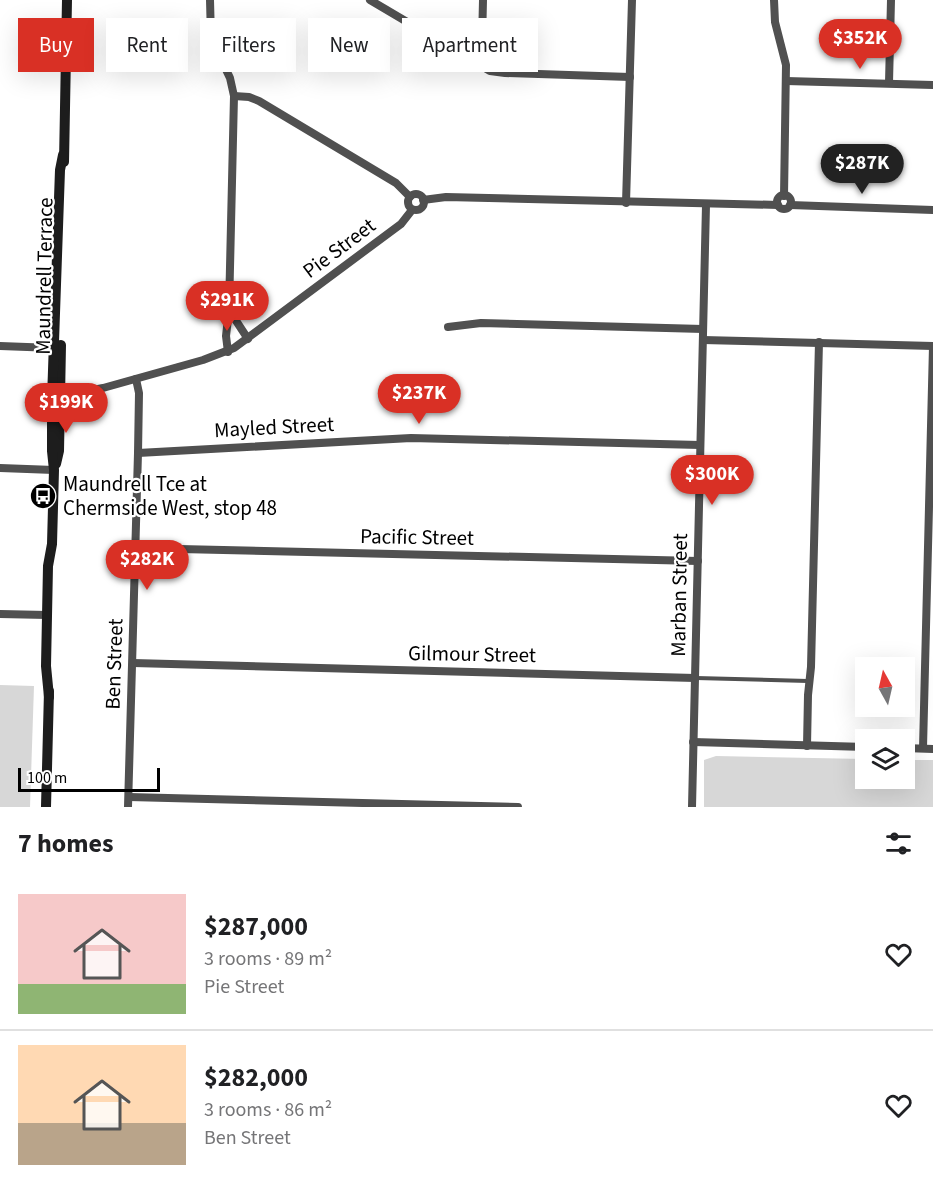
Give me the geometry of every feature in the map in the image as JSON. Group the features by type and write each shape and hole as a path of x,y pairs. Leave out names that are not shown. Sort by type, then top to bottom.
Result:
{"main road":[{"name":"Maundrell Terrace","path":"49,697 46,666 48,566 52,544 54,470 52,451 57,398 65,170 63,155 67,0"},
{"name":"Maundrell Terrace","path":"57,398 54,348 60,170 63,155"},
{"name":"Maundrell Terrace","path":"46,807 56,566 52,544"}],"street":[{"path":"210,0 211,38 232,83 234,96 230,310 226,336 228,352"},
{"path":"370,0 402,19"},
{"path":"483,0 483,18"},
{"path":"626,202 632,0"},
{"path":"774,0 775,22 786,65 784,196"},
{"path":"890,83 891,0"},
{"path":"498,72 630,76"},
{"path":"786,81 933,85"},
{"path":"234,96 249,97 259,101 396,183 410,197"},
{"path":"410,197 418,195 423,200"},
{"path":"423,200 446,196 778,206 783,209 790,205 933,210"},
{"path":"784,196 789,199 790,205"},
{"path":"778,206 778,199 784,196"},
{"path":"410,197 408,204 412,210 422,207 423,200"},
{"name":"Marban Street","path":"692,807 706,204"},
{"name":"Pie Street","path":"57,398 136,379 228,352 401,224 412,210"},
{"path":"230,310 248,339"},
{"path":"448,327 481,323 703,329"},
{"path":"703,340 933,346 924,748"},
{"path":"807,746 819,342"},
{"path":"0,346 54,348"},
{"name":"Ben Street","path":"128,807 138,453 139,393 136,379"},
{"name":"Mayled Street","path":"138,453 400,438 700,445"},
{"path":"0,468 54,470"},
{"name":"Pacific Street","path":"136,548 698,561"},
{"path":"0,614 48,615"},
{"name":"Gilmour Street","path":"133,663 695,678"},
{"path":"693,742 855,747"},
{"path":"915,748 933,749"},
{"path":"129,797 518,807"}],"lane":[{"name":"Gilmour Street","path":"695,678 810,681"}],"shaded area":[{"path":"0,685 34,686 30,807 0,807"},
{"path":"716,756 855,759 855,789 915,789 915,760 933,760 933,807 704,807 704,760"}],"place":[{"name":"Maundrell Tce at Chermside West, stop 48","path":"43,496"}]}
